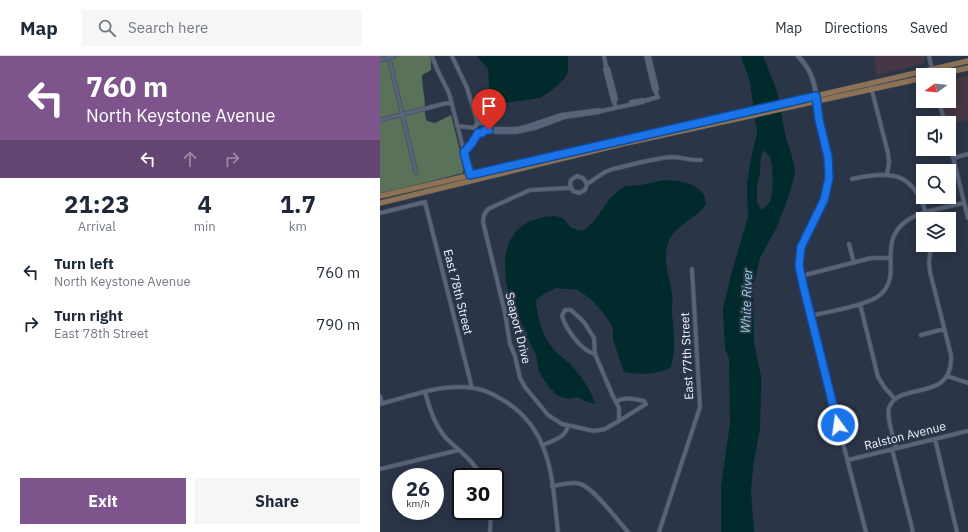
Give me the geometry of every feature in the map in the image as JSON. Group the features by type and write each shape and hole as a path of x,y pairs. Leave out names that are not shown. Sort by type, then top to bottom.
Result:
{"main road":[{"path":"936,68 968,61"},
{"path":"956,71 968,68"},
{"path":"380,196 787,105 916,73"},
{"path":"817,98 872,89 916,80"},
{"path":"380,204 710,122"}],"street":[{"path":"380,60 394,56"},
{"path":"432,56 437,70 449,93 470,175"},
{"path":"452,56 466,88 478,124"},
{"path":"604,56 616,99 616,107"},
{"path":"464,152 478,133 482,133 485,130 525,128 566,114 601,111 630,104 632,105 658,97 648,56"},
{"path":"798,56 810,71 817,98 820,125 828,157 829,178 824,200 801,247 799,261 801,276 866,532"},
{"path":"929,56 932,68"},
{"path":"389,58 416,172"},
{"path":"870,83 888,153 889,163 887,174"},
{"path":"380,120 451,102"},
{"path":"475,128 478,124"},
{"path":"478,124 484,124 485,130"},
{"path":"457,126 475,128"},
{"path":"475,128 478,133"},
{"path":"968,154 953,158 968,218"},
{"path":"587,184 582,177 575,176 570,181 570,188 575,193 580,193 586,189 587,184 607,171 615,168 669,158 695,161 701,160"},
{"path":"852,179 875,174 887,174 904,180 913,187 922,200 927,212 964,203"},
{"name":"Seaport Drive","path":"570,188 530,190 489,208 484,214 483,222 505,313 508,338 515,356 520,378 525,387 548,415 556,421 568,426 594,431 605,429 646,404 644,401 625,398 616,402"},
{"name":"East 78th Street","path":"380,213 425,202 472,388"},
{"path":"810,316 860,304 876,298 886,289 891,277 890,250 892,240 899,228 916,216"},
{"path":"849,244 854,263"},
{"path":"913,532 894,449 888,414 890,406 896,399 902,395 936,386 943,381 950,370 951,361 930,272 930,252"},
{"path":"801,276 871,258 890,258"},
{"name":"East 77th Street","path":"659,532 700,407 692,269"},
{"path":"860,304 878,377 885,388 896,399"},
{"path":"595,354 586,349 569,330 562,316 566,310 573,311 584,322 594,340 595,354 620,412 619,421"},
{"path":"921,335 944,329"},
{"path":"947,376 968,383"},
{"path":"380,396 381,404 425,392 447,388 472,388 491,394 515,409 532,426 543,445 552,486 558,532"},
{"path":"425,392 430,411 437,425 446,438 473,463 476,468"},
{"path":"543,445 563,436 568,426"},
{"name":"Ralston Avenue","path":"848,460 968,431"},
{"path":"935,439 957,532"},
{"path":"380,469 459,450"},
{"path":"552,486 575,483 584,485 601,500 628,532"},
{"path":"490,532 491,520"}],"shaded area":[{"path":"380,56 431,56 431,70 422,75 426,118 427,121 435,123 451,115 464,167 463,173 380,194"},
{"path":"873,56 924,56 925,61 923,64 877,75"},
{"path":"968,75 968,120 956,123 956,116 946,116 944,108 956,108 956,78"}],"water":[{"path":"477,56 568,56 568,72 560,83 540,98 497,104 493,102 489,87 488,69"},
{"name":"White River","path":"741,56 763,56 777,91 786,138 792,156 795,173 790,192 776,229 760,258 753,287 754,343 761,376 760,428 751,490 754,532 721,532 721,486 730,423 729,359 725,349 723,309 748,217 747,184 757,133 750,82","holes":["764,150 770,157 773,186 770,201 761,210 757,202 757,185 760,173 761,156"]},
{"path":"665,180 686,183 696,187 704,195 706,204 697,214 671,236 666,249 666,262 672,296 674,334 674,353 671,367 660,372 648,374 624,372 613,340 613,328 605,315 592,300 578,290 556,288 545,293 536,300 538,314 544,334 551,347 578,373 591,393 595,404 577,397 569,399 558,396 548,386 539,372 536,355 527,337 527,332 514,313 506,283 505,256 509,242 517,230 528,222 544,217 556,216 564,219 570,227 578,230 584,230 594,221 611,197 625,186 640,185"}],"route":[{"path":"489,130 478,133 464,152 470,175 816,96 819,120 830,169 828,189 804,239 801,247 799,266 838,425"}]}
